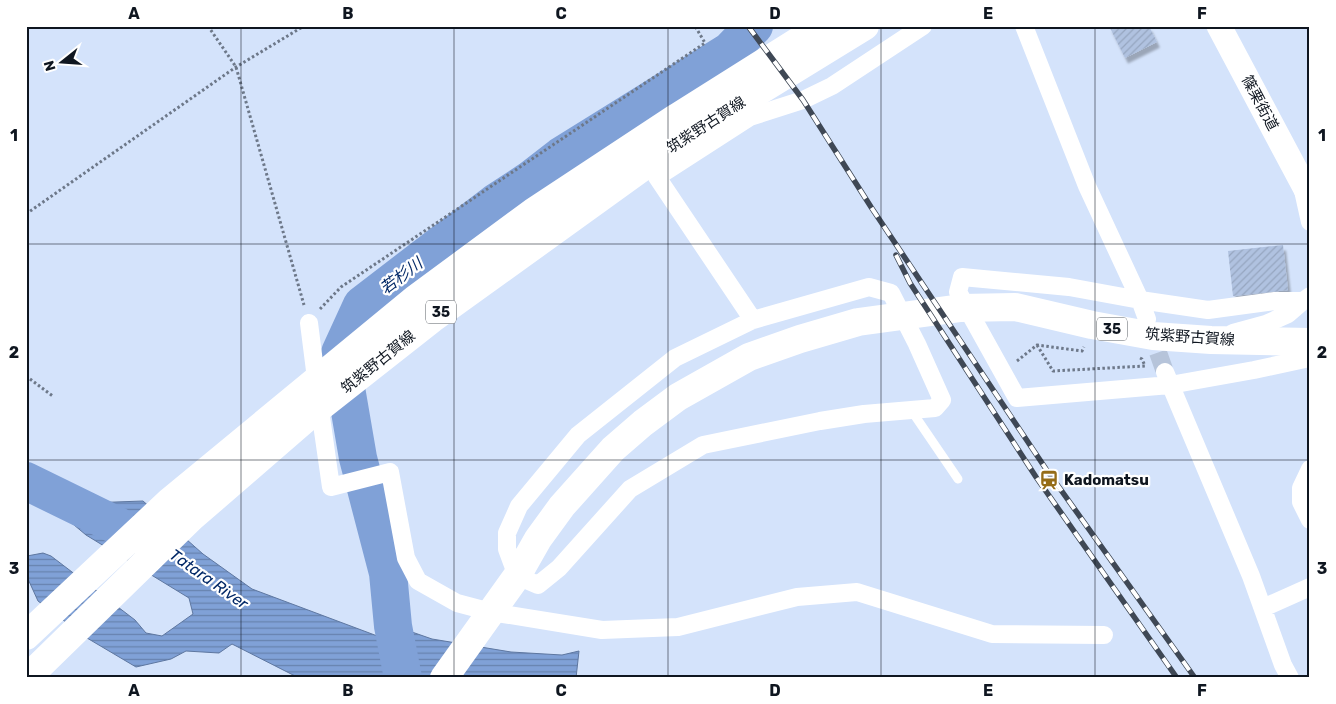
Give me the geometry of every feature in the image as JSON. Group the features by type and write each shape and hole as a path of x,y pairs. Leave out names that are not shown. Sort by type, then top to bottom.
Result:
{"main road":[{"name":"筑紫野古賀線","path":"30,633 170,501 415,299 533,212 677,117 822,26"},
{"name":"筑紫野古賀線","path":"27,678 191,518 310,415 432,318 686,136 865,26"},
{"name":"篠栗街道","path":"1219,26 1305,188"},
{"name":"筑紫野古賀線","path":"444,678 516,576 538,539 562,506 613,449 643,423 678,397 748,356 858,322 962,308 1015,307 1153,336 1211,340 1310,342"}],"street":[{"path":"753,320 657,176 750,117 803,100 832,86 923,26"},
{"path":"1024,26 1087,186 1140,300 1146,320"},
{"path":"1305,188 1310,222"},
{"path":"1307,298 1208,310 1069,287 962,277 958,292 1017,398 1167,378 1254,370 1305,359 1310,356"},
{"path":"870,287 891,293 917,344 942,400 935,408 911,410 864,414 703,445 630,489 559,568 538,585 516,576 507,549 507,533 519,506 578,435 675,358 753,320 870,287"},
{"path":"1211,340 1266,324 1288,314 1307,298"},
{"path":"308,323 331,487 390,472 406,558 418,581 486,618 602,630 678,627 797,597 857,592 992,634 1104,635"},
{"path":"1167,378 1252,576 1283,665 1290,678"},
{"path":"1310,469 1300,488 1301,502 1310,520"},
{"path":"1263,608 1310,587"}],"lane":[{"path":"911,410 958,479"}],"path":[{"path":"208,26 236,67 297,277 308,323"},
{"path":"26,214 236,67 304,26"},
{"path":"308,323 342,287 705,43 696,26"},
{"path":"1037,344 1053,371 1145,366 1142,359 1132,356"},
{"path":"1003,372 1037,344 1082,351"},
{"path":"26,376 54,397"}],"water":[{"path":"143,501 203,554 252,589 380,637 409,631 432,639 511,652 562,655 579,651 576,678 299,678 232,644 219,653 186,651 171,659 136,667 87,638 38,601 28,579 27,556 43,553 51,556 135,620 146,633 162,636 193,614 189,598 86,535 55,509 61,504"}],"building":[{"path":"1109,26 1149,26 1157,42 1125,58"},
{"path":"1283,245 1288,290 1233,296 1228,251"}],"waterway":[{"name":"若杉川","path":"403,678 393,626 388,573 358,458 340,353 362,305 495,203 530,180 561,156 730,51 754,26"},
{"name":"Tatara River","path":"26,481 118,526"}],"tunnel":[{"path":"1149,327 1165,372"}],"railway":[{"path":"748,26 803,100 871,207 1046,469 1195,678"},
{"path":"896,255 910,283 1036,477 1177,678"}],"place":[{"name":"Kadomatsu","path":"1049,480"}]}
